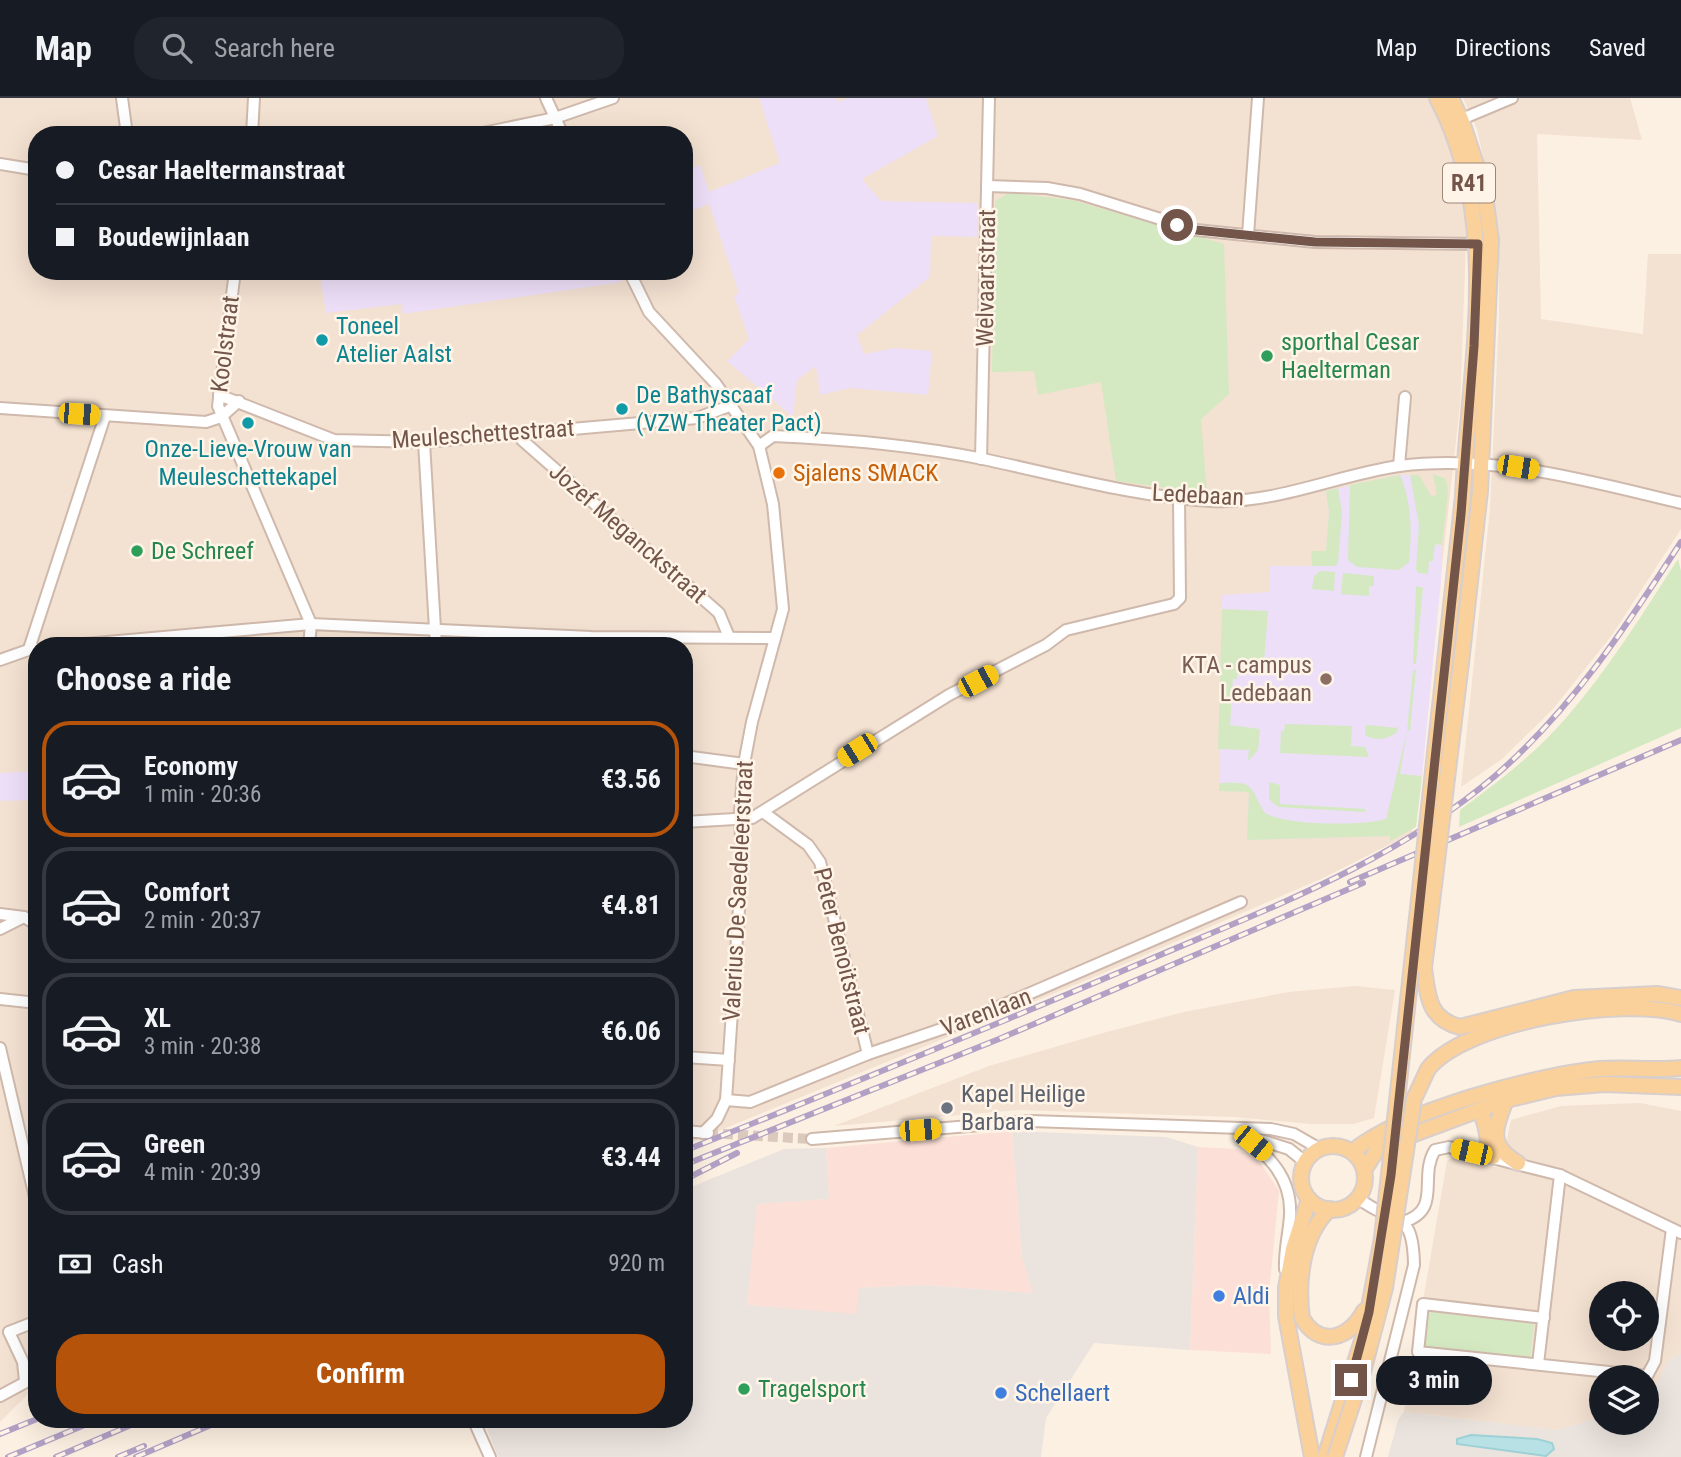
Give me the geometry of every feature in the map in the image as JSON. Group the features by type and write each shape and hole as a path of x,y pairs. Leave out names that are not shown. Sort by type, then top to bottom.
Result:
{"main road":[{"name":"R41","path":"1335,1457 1363,1372 1385,1288 1405,1150 1409,1080 1479,498 1491,228 1484,188 1456,122 1437,98"},
{"name":"R41","path":"1325,1457 1361,1346 1391,1175 1462,496 1476,319 1478,244 1471,193 1451,98"},
{"path":"1423,968 1430,1007 1448,1024 1460,1027 1574,998 1625,995 1681,998"},
{"path":"1405,1150 1414,1099 1428,1069 1462,1042 1537,1019 1620,1008 1681,1014"},
{"path":"1352,1152 1373,1135 1504,1088 1601,1069 1681,1068"},
{"path":"1364,1170 1352,1152 1336,1146 1320,1149 1305,1162 1302,1183 1309,1199 1330,1209 1345,1208 1358,1198 1364,1186 1364,1170 1379,1146 1506,1100 1556,1088 1634,1083 1681,1087"},
{"path":"1506,1100 1497,1122 1496,1139 1501,1152 1518,1163"},
{"path":"1479,1110 1487,1126 1488,1147 1493,1157"},
{"path":"1309,1199 1293,1249 1286,1288 1290,1346 1312,1457"},
{"path":"1330,1209 1319,1218 1307,1249 1301,1308 1307,1326 1318,1334 1345,1335 1355,1327 1370,1301"}],"street":[{"path":"122,98 126,126"},
{"path":"252,126 254,98"},
{"path":"546,98 559,126"},
{"path":"516,126 555,118 613,98"},
{"name":"Welvaartstraat","path":"981,459 989,98"},
{"path":"1248,235 1258,98"},
{"path":"1456,122 1511,98"},
{"path":"0,164 28,169"},
{"path":"988,186 1047,188 1080,194 1196,230 1315,242 1478,244"},
{"name":"Koolstraat","path":"233,280 219,395 221,417 311,624"},
{"name":"Valerius De Saedeleerstraat","path":"633,280 649,312 732,405 759,446 773,503 783,609 752,722 744,764 742,864 726,1100 705,1133 693,1132"},
{"name":"Meuleschettestraat","path":"219,395 334,440 424,442 697,418 732,405"},
{"path":"1399,467 1405,397"},
{"path":"0,408 206,422 221,417 239,401"},
{"path":"36,637 105,416"},
{"name":"Jozef Meganckstraat","path":"519,434 522,440 719,613 729,637"},
{"name":"Ledebaan","path":"759,446 773,436 902,445 1123,490 1178,497 1249,500 1399,467 1465,463 1544,471 1681,503"},
{"path":"424,442 436,637"},
{"path":"693,822 741,820 763,812 878,737 948,695 1046,645 1066,630 1174,604 1180,598 1181,587 1178,497"},
{"path":"310,637 311,624"},
{"path":"164,637 311,624 436,629 532,637"},
{"path":"693,638 775,638"},
{"path":"0,660 28,650"},
{"path":"693,758 744,764"},
{"name":"Peter Benoitstraat","path":"763,812 808,845 820,862 868,1054"},
{"name":"Varenlaan","path":"726,1100 750,1102 868,1054 968,1020 1241,902"},
{"path":"0,914 28,919"},
{"path":"0,929 24,917"},
{"path":"0,999 28,1002"},
{"path":"0,1048 28,1168"},
{"path":"693,1058 729,1060"},
{"path":"812,1139 1031,1121 1240,1127 1288,1132 1320,1149"},
{"path":"1215,1128 1282,1146 1305,1162"},
{"path":"1241,1134 1265,1153 1286,1184 1290,1216 1284,1254 1286,1288"},
{"path":"1402,1222 1418,1217 1427,1199 1430,1158 1435,1150 1449,1147 1560,1175 1676,1231 1653,1370 1647,1376 1418,1352 1423,1304 1544,1318"},
{"path":"1538,1364 1560,1175"},
{"path":"1358,1198 1381,1214 1402,1222 1410,1230 1414,1265 1366,1457"},
{"path":"25,1381 23,1362 5,1329 28,1323"},
{"path":"0,1396 28,1380"},
{"path":"477,1428 490,1457"}],"shaded area":[{"path":"0,98 1428,98 1449,143 1467,216 1460,405 1412,833 1323,878 1099,975 693,1141 693,637 28,637 28,1394 0,1422"},
{"path":"759,98 836,98 837,102 849,98 926,98 938,136 862,179 881,201 977,203 977,237 931,236 930,277 857,335 864,354 895,348 932,351 928,395 850,388 820,395 816,366 797,380 793,417 727,361 749,339 734,296 739,293 709,204 693,210 693,168 700,165 709,192 780,163"},
{"path":"1463,98 1630,98 1642,140 1537,134 1541,319 1643,334 1648,254 1681,254 1681,529 1612,635 1553,709 1502,759 1461,787 1490,509 1499,318 1499,230 1477,129"},
{"path":"320,280 622,282 403,314 401,304 326,313"},
{"name":"KTA - campus Ledebaan","path":"1400,475 1419,475 1427,543 1442,545 1441,581 1422,776 1400,775 1391,836 1247,840 1249,792 1219,791 1222,595 1269,592 1270,566 1311,566 1311,551 1326,551 1329,512 1326,491"},
{"path":"28,771 28,800 0,801 0,773"},
{"path":"1355,986 1395,990 1374,1118 1353,1124 1018,1110 834,1126 989,1066 1103,1033 1184,1012 1289,992"},
{"path":"1640,1103 1681,1111 1681,1353 1668,1361 1659,1382 1659,1365 1589,1365 1589,1421 1557,1430 1404,1412 1447,1161 1451,1158 1501,1168 1511,1120 1561,1106"},
{"path":"1012,1131 1022,1258 1033,1293 920,1285 860,1288 857,1315 747,1305 756,1204 829,1199 826,1148"},
{"path":"1012,1131 1166,1137 1198,1147 1190,1350 1094,1343 1046,1418 1041,1457 498,1457 487,1428 693,1428 693,1186 784,1149 826,1148 829,1199 757,1204 747,1305 856,1314 859,1288 920,1285 1033,1293 1022,1258"},
{"path":"1198,1147 1236,1149 1248,1154 1261,1164 1279,1191 1269,1293 1271,1354 1190,1350"},
{"path":"1681,1353 1681,1457 1388,1457 1398,1420 1404,1412 1557,1430 1589,1421 1589,1435 1659,1435 1659,1382 1668,1361"}],"green space":[{"path":"1009,193 1072,200 1224,244 1229,394 1201,419 1207,493 1116,481 1101,382 1038,395 1034,371 992,372 995,201"},
{"path":"1433,474 1446,479 1448,492 1442,545 1435,544 1428,574 1418,573 1419,525 1410,475 1419,475 1431,496 1437,495"},
{"path":"1400,475 1410,518 1409,562 1399,570 1357,567 1348,560 1350,485"},
{"path":"1338,488 1342,512 1338,563 1335,566 1312,566 1311,551 1326,551 1329,512 1326,491"},
{"path":"1678,559 1681,571 1681,728 1459,827 1460,810 1529,756 1581,700 1625,641"},
{"path":"1320,571 1335,572 1334,591 1312,589 1314,576"},
{"path":"1343,573 1374,576 1374,586 1369,586 1369,596 1341,594"},
{"path":"1416,586 1423,588 1416,664 1413,664"},
{"path":"1222,609 1268,611 1264,662 1239,660 1237,679 1233,679 1230,725 1260,729 1258,750 1248,761 1249,750 1218,749"},
{"path":"1413,670 1416,670 1410,730 1407,731"},
{"path":"1285,724 1352,726 1351,746 1365,747 1369,757 1280,753 1281,731 1284,731"},
{"path":"1366,725 1398,728 1396,733 1377,739 1365,735"},
{"path":"1407,731 1400,774 1422,776 1416,827 1390,841 1390,836 1247,840 1249,792 1219,791 1219,783 1249,786 1264,812 1287,820 1342,824 1386,819"},
{"path":"1269,782 1280,785 1280,804 1365,809 1365,812 1278,807 1269,799"},
{"path":"1431,1312 1534,1324 1530,1360 1427,1347 1423,1343 1426,1316"}],"water":[{"path":"1471,1435 1537,1439 1552,1443 1554,1449 1546,1456 1457,1444 1457,1439"}],"tunnel":[{"path":"708,1133 812,1139"}],"railway":[{"path":"693,1147 1283,903 1372,859 1414,834 1456,807 1495,776 1549,723 1618,636 1681,542"},
{"path":"1350,882 1681,740"},
{"path":"693,1161 999,1039 1363,883"},
{"path":"693,1175 737,1153"},
{"path":"0,1434 28,1423"},
{"path":"8,1457 77,1428"},
{"path":"56,1457 124,1428"},
{"path":"136,1457 204,1428"},
{"path":"118,1457 144,1446"}],"place":[{"name":"Toneel Atelier Aalst","path":"322,340"},
{"name":"sporthal Cesar Haelterman","path":"1267,356"},
{"name":"De Bathyscaaf (VZW Theater Pact)","path":"622,409"},
{"name":"Onze-Lieve-Vrouw van Meuleschettekapel","path":"248,423"},
{"name":"Sjalens SMACK","path":"779,473"},
{"name":"De Schreef","path":"137,551"},
{"name":"KTA - campus Ledebaan","path":"1326,679"},
{"name":"Kapel Heilige Barbara","path":"947,1108"},
{"name":"Aldi","path":"1219,1296"},
{"name":"Tragelsport","path":"744,1389"},
{"name":"Schellaert","path":"1001,1393"}],"route":[{"path":"1177,225 1196,230 1315,242 1478,244 1474,346 1461,514 1401,1060 1391,1175 1369,1312 1351,1380"}]}
